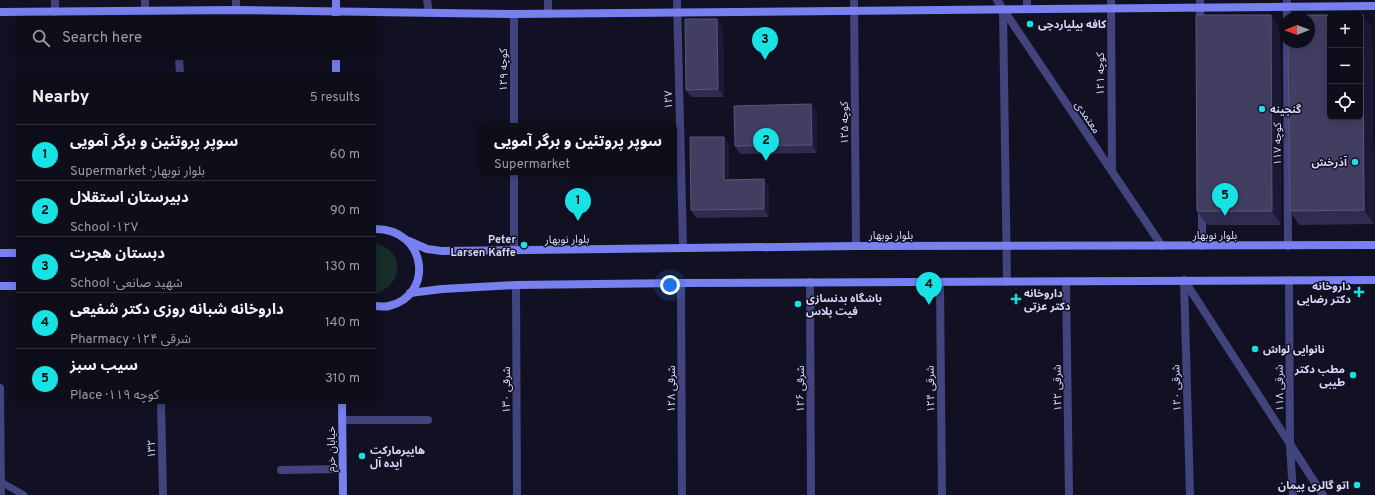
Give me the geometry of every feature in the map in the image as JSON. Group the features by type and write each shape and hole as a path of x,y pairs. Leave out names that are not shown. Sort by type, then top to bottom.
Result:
{"main road":[{"path":"336,0 336,14"},
{"path":"0,12 145,10 178,14 236,10 336,14 429,12 548,14 1003,10 1111,4 1287,3 1375,6"},
{"path":"335,72 336,60"},
{"name":"بلوار نوبهار","path":"376,229 391,230 404,236 409,241 427,249 442,251 683,247 1375,245"},
{"path":"376,306 388,306 396,303 410,293 414,287 419,271 417,255 409,241"},
{"path":"0,253 16,253"},
{"path":"410,293 442,289 516,285 810,282 1375,280"},
{"path":"0,286 16,286"},
{"name":"خیابان خرم","path":"342,404 343,495"}],"street":[{"path":"55,0 55,12"},
{"path":"145,0 145,10"},
{"path":"236,0 236,10"},
{"path":"427,0 429,12"},
{"path":"548,0 548,14"},
{"name":"۱۲۷","path":"677,0 683,247"},
{"name":"کوچه ۱۲۵","path":"854,0 856,246"},
{"name":"معتمدی","path":"997,0 1162,246"},
{"path":"1027,0 1027,9"},
{"name":"کوچه ۱۲۱","path":"1111,4 1112,172"},
{"path":"1200,4 1200,32"},
{"path":"1003,10 1007,282"},
{"name":"کوچه ۱۲۹","path":"514,14 514,123"},
{"name":"کوچه ۱۱۷","path":"1287,48 1288,246"},
{"path":"179,60 180,72"},
{"path":"514,175 514,251"},
{"path":"1202,198 1202,246"},
{"path":"1184,280 1323,495"},
{"name":"۱۲۰ شرقی","path":"1184,280 1190,495"},
{"name":"۱۱۸ شرقی","path":"1288,280 1290,446 1293,495"},
{"name":"۱۲۲ شرقی","path":"1066,281 1069,495"},
{"name":"۱۲۶ شرقی","path":"810,282 811,495"},
{"name":"۱۲۴ شرقی","path":"940,282 942,495"},
{"name":"۱۲۸ شرقی","path":"682,283 682,495"},
{"name":"۱۳۰ شرقی","path":"516,285 517,495"},
{"path":"0,388 1,495"},
{"name":"۱۳۲","path":"162,404 163,495"},
{"path":"342,420 428,420"},
{"path":"281,470 342,469"}],"lane":[{"path":"1,484 24,495"}],"green space":[{"path":"376,244 384,247 392,253 396,260 396,276 391,284 384,290 376,293"}],"building":[{"path":"1196,15 1271,15 1272,211 1197,211"},
{"path":"1315,15 1327,15 1327,120 1363,120 1363,15 1364,210 1290,211 1288,48 1315,48"},
{"path":"685,19 717,19 718,89 686,90"},
{"path":"811,104 812,145 735,146 734,106"},
{"path":"690,137 724,137 724,180 764,179 764,209 691,210"}],"place":[{"name":"کافه بیلیاردچی","path":"1030,24"},
{"name":"دبستان هجرت","path":"765,60"},
{"name":"گنجینه","path":"1262,109"},
{"name":"دبیرستان استقلال","path":"766,161"},
{"name":"آذرخش","path":"1355,162"},
{"name":"سیب سبز","path":"1225,216"},
{"name":"سوپر پروتئین و برگر آمویی","path":"578,221"},
{"name":"Peter Larsen Kaffe","path":"524,245"},
{"name":"داروخانه دکتر رضایی","path":"1359,292"},
{"name":"داروخانه دکتر عزتی","path":"1016,299"},
{"name":"باشگاه بدنسازی فیت پلاس","path":"798,304"},
{"name":"داروخانه شبانه روزی دکتر شفیعی","path":"929,305"},
{"name":"نانوایی لواش","path":"1255,349"},
{"name":"مطب دکتر طیبی","path":"1353,375"},
{"name":"هایپرمارکت ایده آل","path":"362,456"},
{"name":"اتو گالری پیمان","path":"1357,485"}]}
